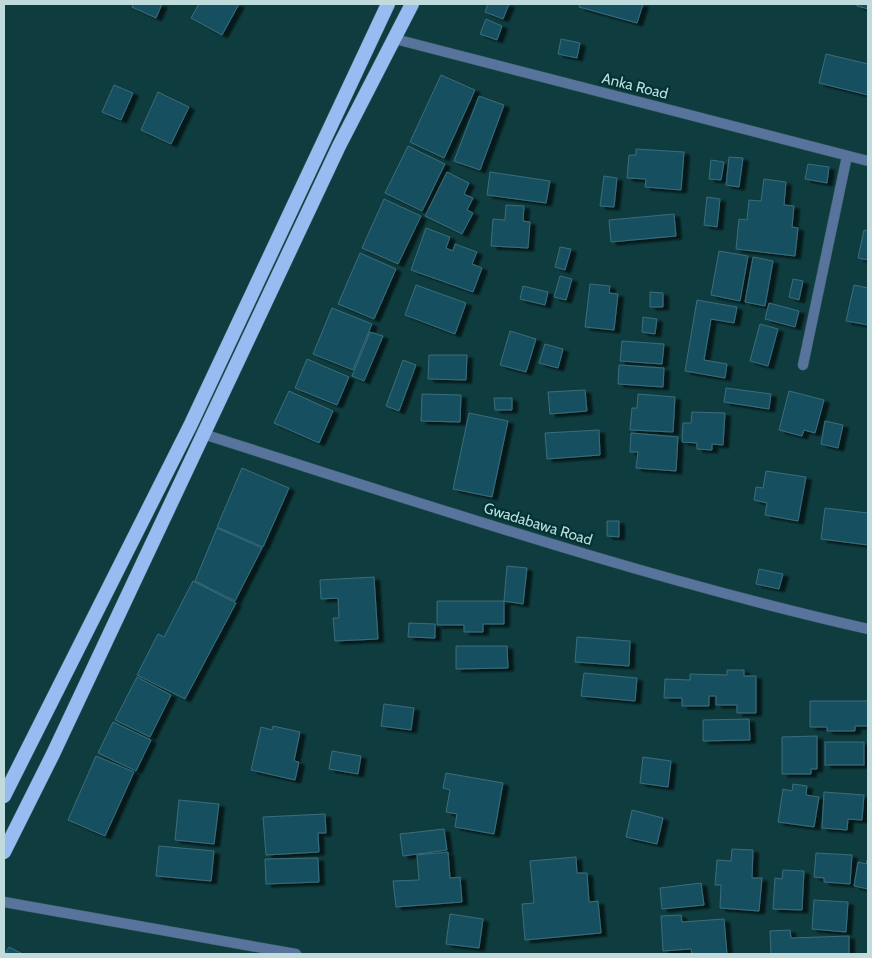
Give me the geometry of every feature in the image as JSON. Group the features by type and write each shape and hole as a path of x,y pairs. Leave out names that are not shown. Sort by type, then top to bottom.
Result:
{"highway":[{"path":"4,796 190,426 388,4"},
{"path":"4,852 57,745 339,146 412,4"}],"street":[{"name":"Anka Road","path":"395,39 868,160"},
{"path":"804,365 847,156"},
{"name":"Gwadabawa Road","path":"204,434 596,558 817,617 868,628"},
{"path":"4,902 296,954"}],"building":[{"path":"133,4 162,4 156,18 132,7"},
{"path":"199,4 239,4 222,35 191,18"},
{"path":"488,4 509,4 503,19 485,12"},
{"path":"580,4 643,4 637,23 579,7"},
{"path":"857,4 868,4 868,9 857,6"},
{"path":"486,19 502,26 497,40 480,34"},
{"path":"561,39 580,43 577,58 558,54"},
{"path":"826,54 868,64 868,95 819,83"},
{"path":"441,75 475,90 444,158 410,142"},
{"path":"114,85 133,93 121,120 102,112"},
{"path":"158,92 189,107 171,144 141,130"},
{"path":"479,96 504,105 480,170 454,161"},
{"path":"408,146 445,164 422,211 385,193"},
{"path":"636,149 684,152 681,190 645,187 646,179 627,178 629,155 636,155"},
{"path":"729,157 743,158 739,187 726,185"},
{"path":"711,160 724,162 721,180 709,179"},
{"path":"808,164 829,167 827,183 805,179"},
{"path":"447,172 469,183 464,194 473,198 467,210 473,213 462,234 425,216"},
{"path":"490,172 550,181 546,203 487,195"},
{"path":"604,176 617,178 614,207 600,206"},
{"path":"764,179 786,182 784,205 794,206 792,227 798,228 795,256 736,249 739,219 747,220 749,200 761,201"},
{"path":"707,197 720,199 717,227 704,225"},
{"path":"384,199 421,216 398,264 362,248"},
{"path":"506,205 524,206 523,221 530,222 528,248 491,246 493,219 505,220"},
{"path":"674,214 676,236 611,242 609,220"},
{"path":"426,228 450,237 446,248 453,251 455,244 477,252 472,264 482,268 473,292 411,270"},
{"path":"864,230 868,231 868,260 858,258"},
{"path":"560,247 571,249 565,270 555,267"},
{"path":"719,251 748,256 740,301 711,295"},
{"path":"360,253 396,269 374,319 338,304"},
{"path":"753,257 773,261 765,306 745,302"},
{"path":"560,276 572,279 566,300 554,297"},
{"path":"793,279 803,281 799,300 789,297"},
{"path":"590,284 610,286 609,293 618,294 614,330 585,327"},
{"path":"416,285 466,303 455,334 405,315"},
{"path":"854,285 868,288 868,325 846,321"},
{"path":"523,286 548,292 545,305 520,299"},
{"path":"650,292 663,293 663,307 650,307"},
{"path":"697,300 737,307 734,323 711,319 704,360 727,364 725,378 685,371"},
{"path":"769,303 799,311 795,327 765,319"},
{"path":"332,308 372,324 353,370 313,354"},
{"path":"643,317 657,319 655,334 642,332"},
{"path":"760,324 778,329 768,366 750,361"},
{"path":"510,331 536,339 526,372 500,365"},
{"path":"370,332 383,336 364,381 352,376"},
{"path":"622,341 664,344 662,364 620,361"},
{"path":"545,344 563,349 558,368 539,363"},
{"path":"429,355 467,355 466,380 428,379"},
{"path":"307,359 349,377 337,405 295,388"},
{"path":"403,360 416,365 399,411 386,406"},
{"path":"619,365 664,368 663,387 618,384"},
{"path":"726,388 771,394 769,409 724,402"},
{"path":"585,390 587,411 550,414 548,392"},
{"path":"289,391 333,411 319,443 274,423"},
{"path":"789,391 824,400 815,433 804,430 802,436 779,430"},
{"path":"422,394 461,395 460,422 421,421"},
{"path":"638,394 675,397 673,432 630,430 632,408 637,408"},
{"path":"494,398 512,398 512,410 495,410"},
{"path":"692,412 725,413 723,445 712,444 712,450 697,449 697,443 682,442 683,423 691,423"},
{"path":"469,413 508,421 492,497 453,489"},
{"path":"825,421 843,425 838,448 821,444"},
{"path":"599,430 600,455 547,459 545,433"},
{"path":"631,433 678,437 676,471 636,468 638,452 630,452"},
{"path":"242,468 289,488 263,547 217,527"},
{"path":"766,471 806,477 798,521 765,515 767,503 754,500 756,487 763,488"},
{"path":"825,508 868,513 868,545 821,539"},
{"path":"607,521 619,521 619,537 607,536"},
{"path":"217,528 262,548 235,601 195,581"},
{"path":"507,566 527,568 523,604 504,601"},
{"path":"759,569 783,574 779,589 756,584"},
{"path":"374,577 378,639 335,641 333,618 339,618 338,598 321,599 320,580"},
{"path":"193,581 236,603 185,699 137,675 158,634 164,637"},
{"path":"437,601 504,601 504,624 483,624 483,632 464,632 464,625 437,625"},
{"path":"409,623 435,624 435,638 408,637"},
{"path":"577,637 630,641 629,666 575,662"},
{"path":"456,646 507,646 508,668 456,669"},
{"path":"727,670 744,670 744,676 756,676 756,713 737,713 737,705 716,705 716,696 709,696 709,706 682,706 682,698 664,698 665,679 690,680 690,674 727,675"},
{"path":"584,673 637,678 635,701 581,696"},
{"path":"137,677 171,695 150,737 115,720"},
{"path":"810,701 868,701 868,726 855,726 855,731 827,731 827,727 810,727"},
{"path":"384,704 414,708 411,730 381,726"},
{"path":"749,719 750,740 703,741 703,720"},
{"path":"113,722 151,740 136,771 98,753"},
{"path":"273,726 300,732 294,761 299,762 295,780 251,770 261,727 272,730"},
{"path":"817,736 817,769 811,769 811,774 782,774 782,737"},
{"path":"825,742 864,742 864,765 825,765"},
{"path":"332,751 361,756 358,774 329,769"},
{"path":"96,756 134,772 105,836 68,820"},
{"path":"643,757 671,761 668,787 640,783"},
{"path":"446,773 503,783 494,834 455,827 457,814 446,812 450,790 443,788"},
{"path":"793,784 807,786 806,795 819,797 814,827 778,822 783,789 792,791"},
{"path":"824,792 864,795 862,820 848,819 847,830 822,828"},
{"path":"179,800 219,804 214,844 175,840"},
{"path":"632,810 663,818 657,844 626,837"},
{"path":"325,814 326,833 318,833 319,852 266,855 263,817"},
{"path":"444,829 447,850 403,856 400,834"},
{"path":"159,846 214,851 211,881 156,876"},
{"path":"732,849 753,850 752,878 762,878 759,911 720,908 721,885 715,885 717,860 731,861"},
{"path":"448,852 450,878 460,877 462,902 396,907 393,881 419,880 417,855"},
{"path":"816,853 852,855 850,884 824,882 824,878 814,877"},
{"path":"576,857 577,873 587,873 589,902 598,901 601,933 525,940 522,904 534,903 530,861"},
{"path":"318,858 319,882 266,884 265,859"},
{"path":"867,860 868,889 854,886 858,862 866,864"},
{"path":"783,870 804,871 802,910 773,909 775,878 782,879"},
{"path":"701,883 704,905 662,909 660,888"},
{"path":"814,900 848,902 846,932 812,929"},
{"path":"450,914 483,919 479,948 446,944"},
{"path":"681,915 682,922 724,919 727,954 692,954 691,949 663,951 661,916"},
{"path":"790,930 791,938 849,936 849,954 771,954 770,931"},
{"path":"9,947 23,954 5,954"}]}
